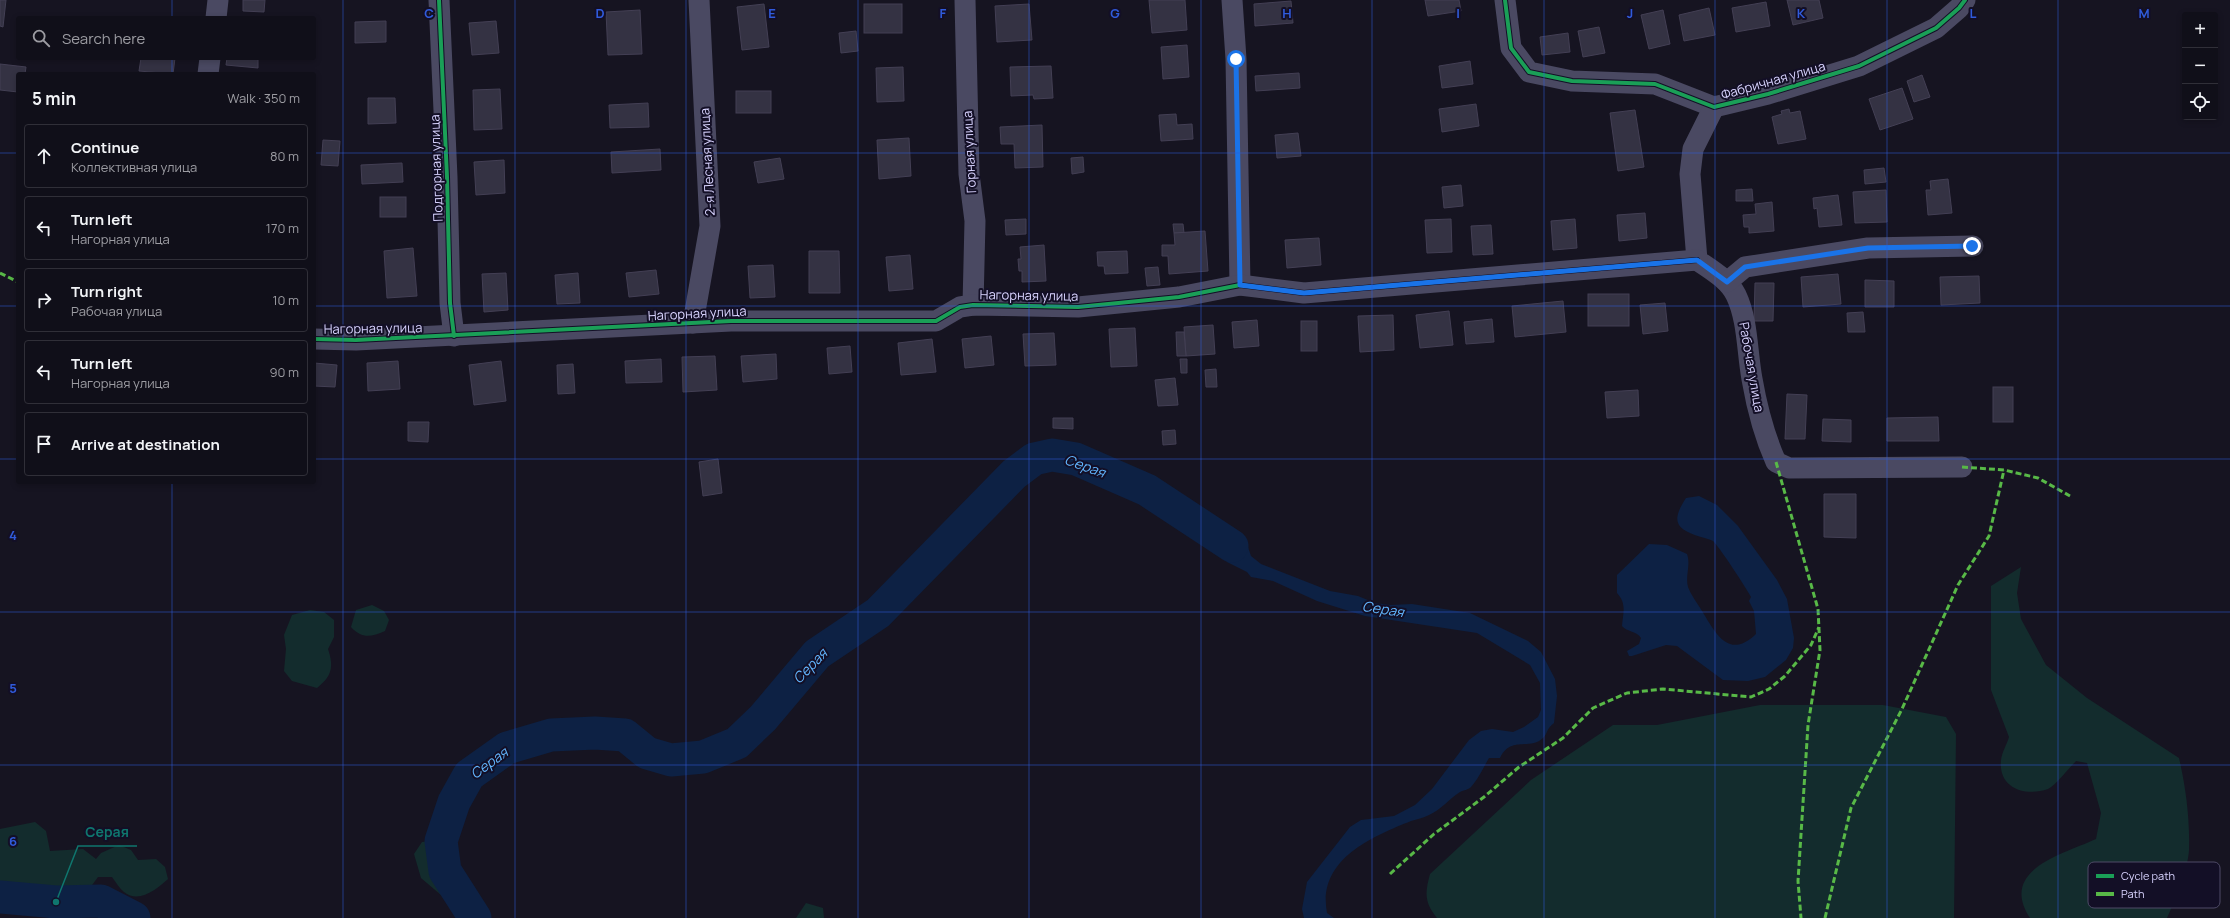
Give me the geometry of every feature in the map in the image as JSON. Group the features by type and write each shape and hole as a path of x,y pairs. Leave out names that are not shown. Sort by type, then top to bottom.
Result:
{"street":[{"path":"216,16 218,0"},
{"name":"Подгорная улица","path":"439,0 447,177 450,303 454,336"},
{"name":"2-я Лесная улица","path":"693,323 710,226 698,0"},
{"name":"Горная улица","path":"965,0 969,174 975,221 973,305"},
{"path":"1232,0 1236,59 1240,285"},
{"name":"Фабричная улица","path":"1505,0 1510,48 1529,72 1572,81 1655,84 1714,107 1768,94 1859,66 1936,28 1959,8 1964,0"},
{"path":"208,72 210,60"},
{"path":"1697,260 1690,174 1693,149 1714,107"},
{"path":"1727,282 1745,267 1868,248 1972,246"},
{"name":"Нагорная улица","path":"316,339 356,340 454,336 739,321 936,320 960,307 973,305 1078,307 1179,297 1240,285 1304,293 1697,260"},
{"name":"Рабочая улица","path":"1697,260 1727,282 1736,295 1743,316 1752,380 1764,434 1776,462 1789,468 1962,466"}],"green space":[{"path":"2021,567 2017,593 2021,619 2046,665 2087,698 2179,758 2184,781 2189,827 2189,850 2187,862 2088,862 2088,908 2171,908 2167,918 2030,918 2022,901 2022,887 2028,875 2039,866 2053,858 2096,839 2101,813 2087,763 2076,761 2051,787 2039,791 2022,791 2008,784 2004,777 2001,770 2001,760 2009,737 1991,690 1991,586"},
{"path":"372,605 384,611 389,620 385,631 371,636 359,634 351,627 356,610"},
{"path":"310,610 324,612 334,620 334,637 328,649 331,661 329,675 317,688 292,681 284,671 286,649 284,635 292,615"},
{"path":"1760,705 1883,705 1946,717 1956,734 1954,918 1437,918 1433,912 1427,897 1427,887 1430,874 1531,780 1613,725 1657,725"},
{"path":"35,822 46,831 50,851 83,849 96,859 101,853 119,845 131,850 138,860 156,859 165,867 168,879 148,894 136,896 124,892 112,877 98,877 72,910 55,899 44,899 37,913 24,913 0,902 0,829"},
{"path":"432,841 448,857 452,870 469,885 472,896 465,904 454,906 421,878 414,854 422,842"},
{"path":"806,903 823,908 824,918 796,918"}],"water":[{"path":"1699,496 1717,505 1738,526 1777,580 1787,599 1794,638 1793,648 1786,660 1765,677 1748,681 1723,680 1677,646 1666,645 1632,656 1629,656 1627,651 1639,644 1641,638 1637,634 1622,626 1624,609 1622,601 1617,593 1617,575 1649,544 1667,545 1687,554 1687,583 1689,590 1713,628 1724,641 1738,645 1747,641 1756,634 1754,611 1749,601 1751,597 1726,558 1713,541 1686,531 1678,523 1678,513 1686,498"},
{"path":"1198,516 1247,544 1251,556 1261,564 1330,591 1358,596 1375,603 1391,605 1412,604 1470,613 1528,641 1541,652 1555,679 1557,696 1554,723 1543,738 1538,742 1510,747 1504,751 1500,758 1489,758 1479,777 1470,788 1460,792 1433,813 1395,827 1364,843 1350,853 1339,865 1330,879 1326,894 1327,913 1334,918 1304,918 1302,909 1307,882 1350,827 1361,820 1394,816 1415,805 1432,789 1469,740 1481,731 1492,729 1513,732 1524,727 1538,717 1541,710 1540,683 1530,665 1477,633 1365,616 1317,601 1273,581 1251,577 1247,572 1227,562 1221,550 1214,542 1191,530"}],"building":[{"path":"0,0 6,0 3,27 0,26"},
{"path":"243,0 265,0 264,12 243,11"},
{"path":"1149,0 1185,0 1187,30 1152,33"},
{"path":"1425,0 1459,0 1461,11 1428,16"},
{"path":"1787,0 1819,0 1823,18 1793,25"},
{"path":"1291,1 1293,23 1255,26 1254,4"},
{"path":"1766,2 1770,26 1736,32 1732,8"},
{"path":"764,4 769,47 742,50 737,7"},
{"path":"864,4 902,4 902,33 864,33"},
{"path":"1029,4 1032,40 997,42 995,6"},
{"path":"1709,8 1715,35 1684,41 1679,15"},
{"path":"640,10 642,54 608,55 606,12"},
{"path":"1663,10 1670,44 1649,49 1641,15"},
{"path":"386,21 386,42 355,43 355,22"},
{"path":"496,21 499,53 472,55 469,23"},
{"path":"1599,27 1605,53 1583,57 1578,31"},
{"path":"856,31 858,51 841,53 839,33"},
{"path":"1568,33 1570,52 1542,55 1540,37"},
{"path":"1187,45 1189,77 1163,79 1161,47"},
{"path":"141,60 175,60 173,72 139,71"},
{"path":"227,60 258,60 258,68 226,65"},
{"path":"1470,61 1473,84 1442,88 1439,66"},
{"path":"0,64 26,67 25,72 16,72 16,92 0,90"},
{"path":"1051,66 1053,98 1034,99 1033,95 1011,96 1010,67"},
{"path":"903,67 904,101 877,102 876,68"},
{"path":"1299,73 1300,88 1256,91 1255,76"},
{"path":"1922,75 1930,97 1914,102 1907,81"},
{"path":"1902,88 1913,119 1880,130 1869,99"},
{"path":"500,89 502,129 474,130 473,90"},
{"path":"736,91 771,91 771,113 736,113"},
{"path":"368,98 395,98 396,123 368,124"},
{"path":"648,103 649,127 610,128 609,105"},
{"path":"1476,104 1479,126 1442,132 1439,109"},
{"path":"1789,109 1790,113 1800,111 1806,139 1778,144 1772,117 1782,114 1781,111"},
{"path":"1635,110 1644,167 1618,171 1610,113"},
{"path":"1176,114 1177,125 1192,124 1193,139 1161,141 1159,115"},
{"path":"1042,125 1043,167 1015,168 1014,144 1001,144 1000,127"},
{"path":"1298,133 1301,156 1277,158 1275,135"},
{"path":"909,138 911,176 879,179 877,140"},
{"path":"323,140 340,141 338,166 321,165"},
{"path":"660,149 661,170 612,173 611,152"},
{"path":"1083,157 1084,172 1072,174 1071,158"},
{"path":"780,158 784,179 758,183 754,162"},
{"path":"504,160 505,193 476,195 474,162"},
{"path":"402,163 403,182 362,184 361,165"},
{"path":"1884,168 1886,182 1865,184 1864,170"},
{"path":"1948,179 1952,213 1928,215 1926,190 1931,190 1930,181"},
{"path":"1461,185 1463,206 1444,208 1442,187"},
{"path":"1752,189 1753,201 1736,201 1736,190"},
{"path":"1886,190 1887,222 1855,223 1853,192"},
{"path":"1838,195 1842,225 1819,227 1817,208 1814,209 1813,198"},
{"path":"380,197 406,197 406,217 380,217"},
{"path":"1772,202 1774,231 1749,233 1749,227 1744,227 1743,215 1756,214 1755,204"},
{"path":"1645,213 1647,238 1619,241 1617,215"},
{"path":"1026,219 1026,234 1006,235 1005,220"},
{"path":"1451,219 1452,252 1427,253 1425,220"},
{"path":"1575,219 1577,248 1553,250 1551,221"},
{"path":"1173,224 1183,224 1184,233 1174,233"},
{"path":"1491,225 1493,254 1473,255 1471,226"},
{"path":"1205,231 1208,271 1169,274 1168,256 1162,256 1162,245 1175,245 1174,233"},
{"path":"1319,238 1321,265 1287,268 1285,240"},
{"path":"1044,245 1046,281 1022,282 1022,271 1019,271 1018,259 1021,259 1020,247"},
{"path":"413,248 417,296 387,298 384,251"},
{"path":"809,251 839,251 840,293 809,293"},
{"path":"1127,251 1128,273 1105,274 1104,266 1098,266 1097,252"},
{"path":"910,255 913,289 889,291 886,257"},
{"path":"773,265 775,297 750,298 748,266"},
{"path":"1158,267 1160,285 1147,286 1145,268"},
{"path":"656,270 659,294 629,297 626,273"},
{"path":"506,273 508,310 484,312 482,274"},
{"path":"578,273 580,303 557,304 555,275"},
{"path":"1838,274 1841,304 1803,307 1801,277"},
{"path":"1979,276 1980,303 1941,305 1940,277"},
{"path":"1865,280 1894,281 1894,307 1865,307"},
{"path":"1755,283 1774,283 1773,321 1754,321"},
{"path":"1588,294 1629,294 1629,326 1588,326"},
{"path":"1563,301 1566,332 1515,337 1512,306"},
{"path":"1665,303 1668,331 1643,334 1640,305"},
{"path":"1449,311 1453,345 1420,348 1416,315"},
{"path":"1863,312 1865,332 1848,332 1847,313"},
{"path":"1393,315 1394,350 1360,352 1358,316"},
{"path":"1492,319 1494,342 1466,344 1464,322"},
{"path":"1257,320 1259,346 1234,348 1232,322"},
{"path":"1301,321 1317,321 1317,351 1301,351"},
{"path":"1213,325 1215,354 1186,356 1184,327"},
{"path":"1135,328 1137,366 1111,367 1109,329"},
{"path":"1176,332 1184,332 1186,356 1177,356"},
{"path":"1054,333 1056,365 1025,366 1023,334"},
{"path":"991,336 994,365 965,368 962,339"},
{"path":"932,339 936,372 901,375 898,343"},
{"path":"850,346 852,372 829,374 827,348"},
{"path":"776,354 777,379 743,382 741,356"},
{"path":"715,356 717,390 683,392 682,357"},
{"path":"661,359 662,382 626,383 625,361"},
{"path":"1180,359 1187,359 1187,373 1181,373"},
{"path":"398,361 400,389 368,391 367,363"},
{"path":"501,361 506,401 474,405 469,365"},
{"path":"316,363 337,365 335,387 316,386"},
{"path":"573,364 575,393 558,394 557,365"},
{"path":"1216,369 1217,387 1206,387 1205,370"},
{"path":"1175,378 1178,405 1158,406 1155,380"},
{"path":"1993,387 2013,387 2013,422 1993,422"},
{"path":"1638,390 1639,416 1607,418 1605,392"},
{"path":"1787,394 1807,395 1805,439 1785,439"},
{"path":"1938,417 1939,441 1887,441 1887,418"},
{"path":"1053,418 1073,418 1073,429 1053,428"},
{"path":"1823,419 1851,420 1851,442 1822,441"},
{"path":"408,422 429,422 428,442 408,441"},
{"path":"1175,430 1176,444 1163,445 1162,431"},
{"path":"718,459 722,493 703,496 699,462"},
{"path":"1824,494 1856,494 1856,538 1824,537"}],"waterway":[{"name":"Серая","path":"475,918 445,871 441,841 454,802 469,775 507,748 551,735 595,733 625,735 647,753 671,760 703,757 737,743 763,718 817,654 878,613 1014,474 1034,459 1052,455 1076,459 1147,490 1232,546"},
{"name":"Серая","path":"0,897 56,902 101,901 134,918"}],"marked path":[{"path":"0,273 16,281"},
{"path":"1776,462 1818,609 1820,650 1808,725 1798,881 1801,918"},
{"path":"1962,467 2004,470 2038,478 2070,496"},
{"path":"1825,918 1851,808 1902,709 1958,585 1989,536 2004,470"},
{"path":"1390,874 1434,834 1484,797 1519,767 1563,738 1593,708 1627,693 1663,689 1751,697 1769,689 1785,676 1811,645 1819,627"}],"cycle path":[{"path":"439,0 447,177 450,303 454,336"},
{"path":"1505,0 1511,48 1529,72 1572,81 1655,84 1714,107 1768,94 1859,66 1936,28 1959,8 1965,0"},
{"path":"316,339 356,340 731,321 936,321 960,307 973,305 1078,307 1179,297 1240,285 1304,293 1697,260"}],"place":[{"name":"Серая","path":"56,902"}],"route":[{"path":"1236,59 1240,285 1304,293 1381,288 1697,260 1727,282 1745,267 1868,248 1972,246"}]}
